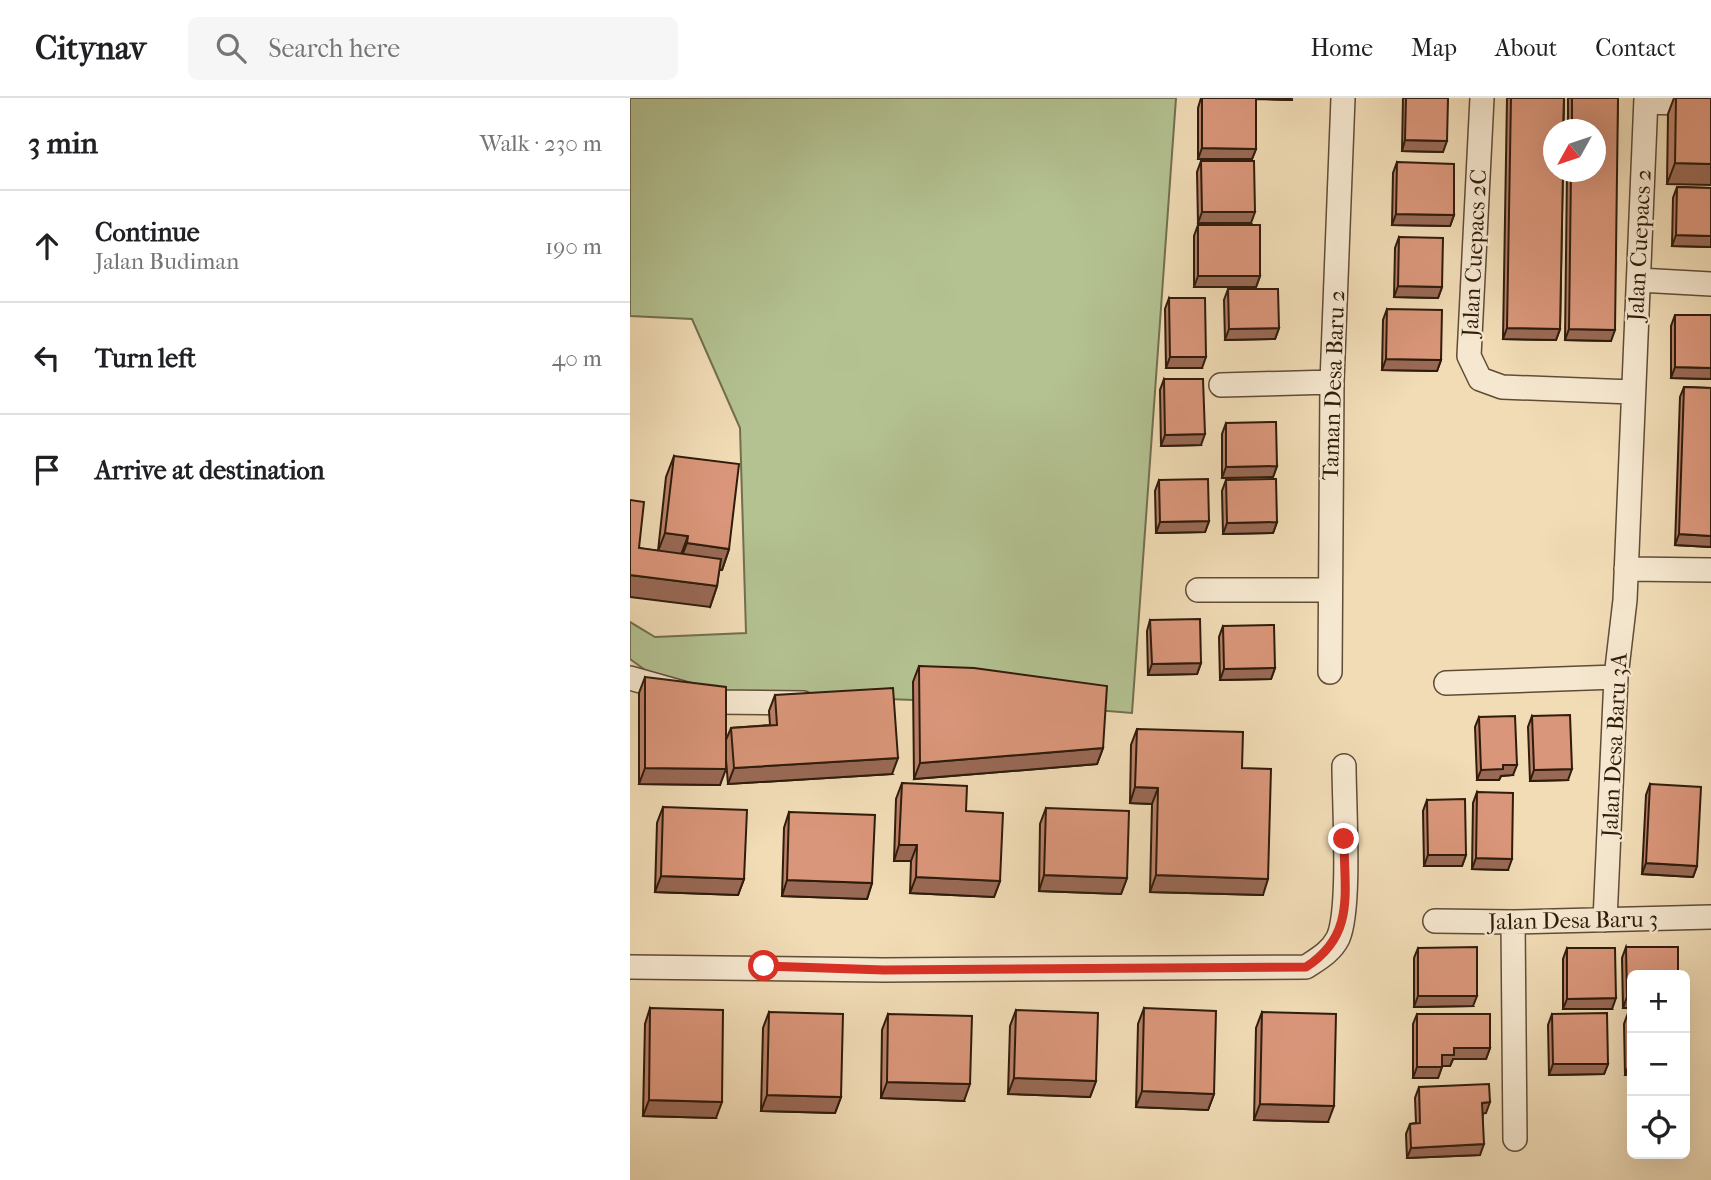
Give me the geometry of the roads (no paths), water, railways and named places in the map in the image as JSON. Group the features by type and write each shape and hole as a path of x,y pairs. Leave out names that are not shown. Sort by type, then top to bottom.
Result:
{"street":[{"name":"Taman Desa Baru 2","path":"1330,672 1332,382 1343,98"},
{"name":"Jalan Cuepacs 2C","path":"1482,98 1469,356 1480,379 1502,387 1632,392"},
{"path":"1646,100 1711,104"},
{"name":"Jalan Cuepacs 2","path":"1626,569 1646,100"},
{"path":"1639,280 1711,284"},
{"path":"1222,386 1332,382"},
{"path":"1626,569 1711,570"},
{"name":"Jalan Desa Baru 3A","path":"1605,920 1616,677 1626,569"},
{"path":"1198,590 1329,590"},
{"path":"1446,683 1616,677"},
{"path":"630,678 715,702 749,705 827,702"},
{"path":"630,967 1306,967 1326,954 1338,939 1344,914 1344,766"},
{"name":"Jalan Desa Baru 3","path":"1436,920 1513,922 1711,918"},
{"path":"1513,922 1514,1139"}]}
